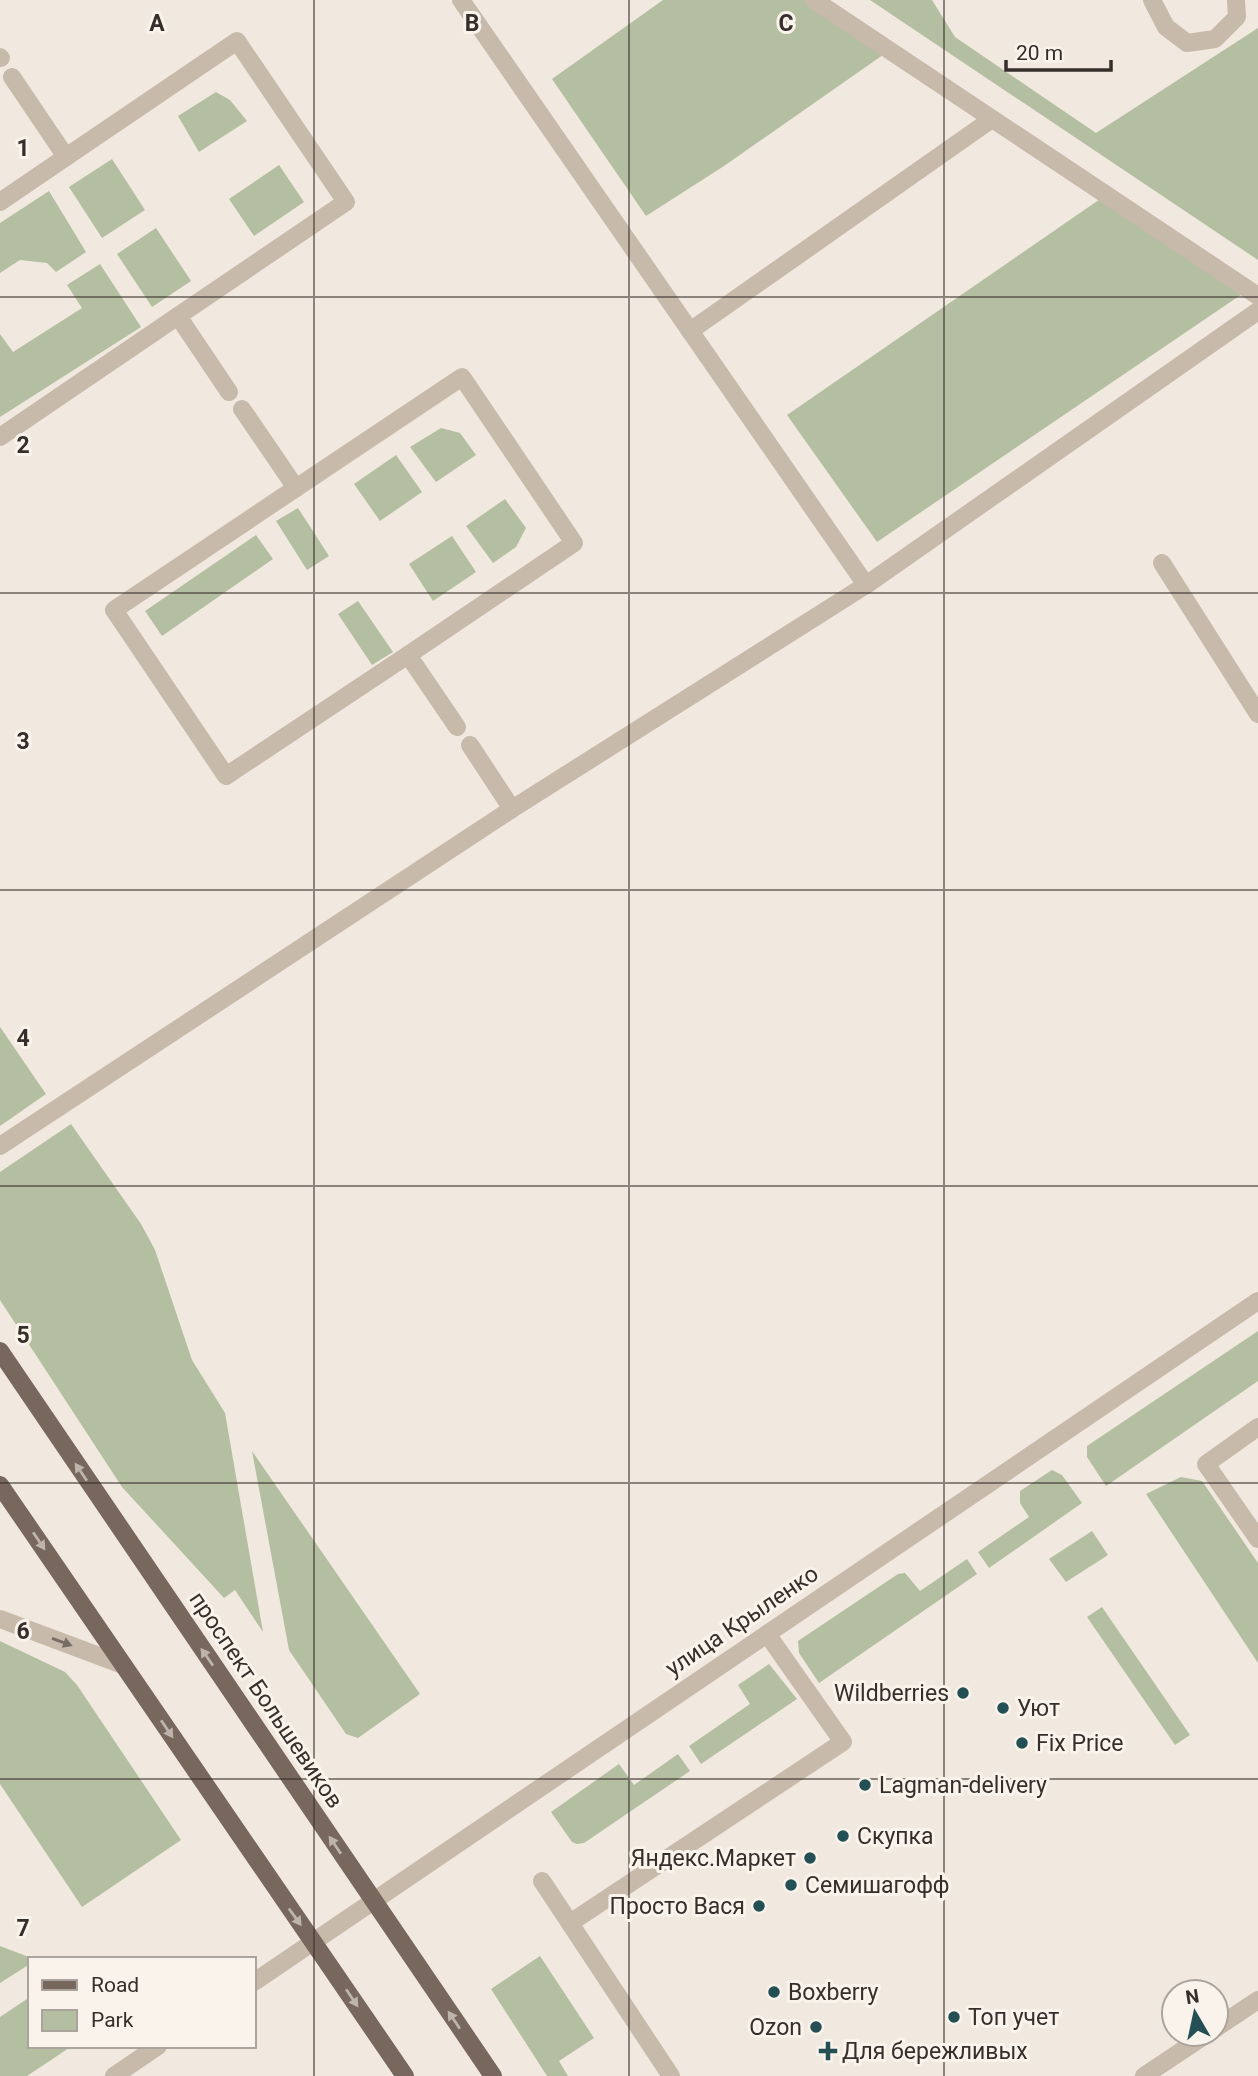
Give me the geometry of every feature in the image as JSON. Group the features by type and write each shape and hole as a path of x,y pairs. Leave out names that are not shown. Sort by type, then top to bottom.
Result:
{"main road":[{"name":"проспект Большевиков","path":"0,1351 493,2076"},
{"path":"0,1485 405,2076"}],"street":[{"path":"814,0 1258,296"},
{"path":"1152,0 1166,27 1187,43 1215,39 1237,17 1236,0"},
{"path":"463,1 866,585"},
{"path":"0,202 237,41 346,202 0,437"},
{"path":"12,77 66,157"},
{"path":"690,331 992,119"},
{"path":"0,1146 512,809 866,585 1258,311"},
{"path":"178,316 229,392"},
{"path":"462,377 574,543 408,654 226,776 114,610 462,377"},
{"path":"242,408 296,488"},
{"path":"1162,563 1258,715"},
{"path":"408,654 457,727"},
{"path":"470,745 512,809"},
{"name":"улица Крыленко","path":"256,1981 1258,1301"},
{"path":"1258,1427 1206,1464 1258,1539"},
{"path":"0,1619 123,1665"},
{"path":"570,1923 843,1742 767,1634"},
{"path":"542,1881 671,2076"},
{"path":"1230,2019 1258,2000"},
{"path":"114,2076 155,2048"},
{"path":"1144,2076 1186,2048"}],"green space":[{"path":"663,0 814,0 890,50 724,166 646,216 552,79"},
{"path":"870,0 932,0 955,37 1096,133 1258,28 1258,260"},
{"path":"216,92 230,100 247,121 199,152 178,116"},
{"path":"112,159 145,210 102,238 69,187"},
{"path":"279,165 304,202 254,236 229,199"},
{"path":"49,191 86,252 56,272 47,263 20,260 0,273 0,223"},
{"path":"1106,195 1248,290 877,542 787,415"},
{"path":"156,228 191,281 152,307 117,254"},
{"path":"100,264 141,327 0,417 0,334 13,352 82,308 67,285"},
{"path":"441,428 460,433 476,455 436,482 410,447"},
{"path":"396,455 422,492 380,521 354,484"},
{"path":"505,499 526,528 516,547 493,563 466,526"},
{"path":"298,508 329,556 307,570 276,521"},
{"path":"256,535 273,559 162,636 145,611"},
{"path":"452,536 476,572 433,601 409,564"},
{"path":"358,601 393,652 372,665 338,614"},
{"path":"0,1027 46,1094 0,1126"},
{"path":"71,1124 141,1224 155,1250 192,1360 225,1413 263,1632 235,1590 224,1598 122,1487 0,1300 0,1172"},
{"path":"1258,1331 1258,1381 1106,1486 1087,1457 1087,1446"},
{"path":"252,1451 420,1694 358,1738 346,1734 289,1650"},
{"path":"1052,1470 1062,1475 1082,1503 989,1568 978,1552 1029,1517 1020,1503 1020,1491"},
{"path":"1181,1477 1202,1481 1258,1563 1258,1663 1146,1494"},
{"path":"1092,1531 1108,1555 1066,1582 1049,1559"},
{"path":"967,1559 977,1574 819,1683 799,1653 798,1641 898,1574 905,1573 920,1591"},
{"path":"1102,1607 1190,1735 1175,1745 1087,1617"},
{"path":"0,1641 65,1672 77,1685 181,1840 82,1907 0,1784"},
{"path":"769,1664 797,1699 701,1764 689,1746 750,1704 738,1685"},
{"path":"678,1754 690,1771 584,1843 572,1842 551,1812 619,1764 634,1785"},
{"path":"0,1946 29,1957 28,1965 0,1983"},
{"path":"540,1956 594,2038 559,2061 568,2076 547,2076 491,1989"},
{"path":"28,1998 28,2048 69,2048 27,2076 0,2076 0,2017"}],"place":[{"name":"Wildberries","path":"963,1693"},
{"name":"Уют","path":"1003,1708"},
{"name":"Fix Price","path":"1022,1743"},
{"name":"Lagman-delivery","path":"865,1785"},
{"name":"Скупка","path":"843,1836"},
{"name":"Яндекс.Маркет","path":"810,1858"},
{"name":"Семишагофф","path":"791,1885"},
{"name":"Просто Вася","path":"759,1906"},
{"name":"Boxberry","path":"774,1992"},
{"name":"Топ учет","path":"954,2017"},
{"name":"Ozon","path":"816,2027"},
{"name":"Для бережливых","path":"828,2051"}]}
